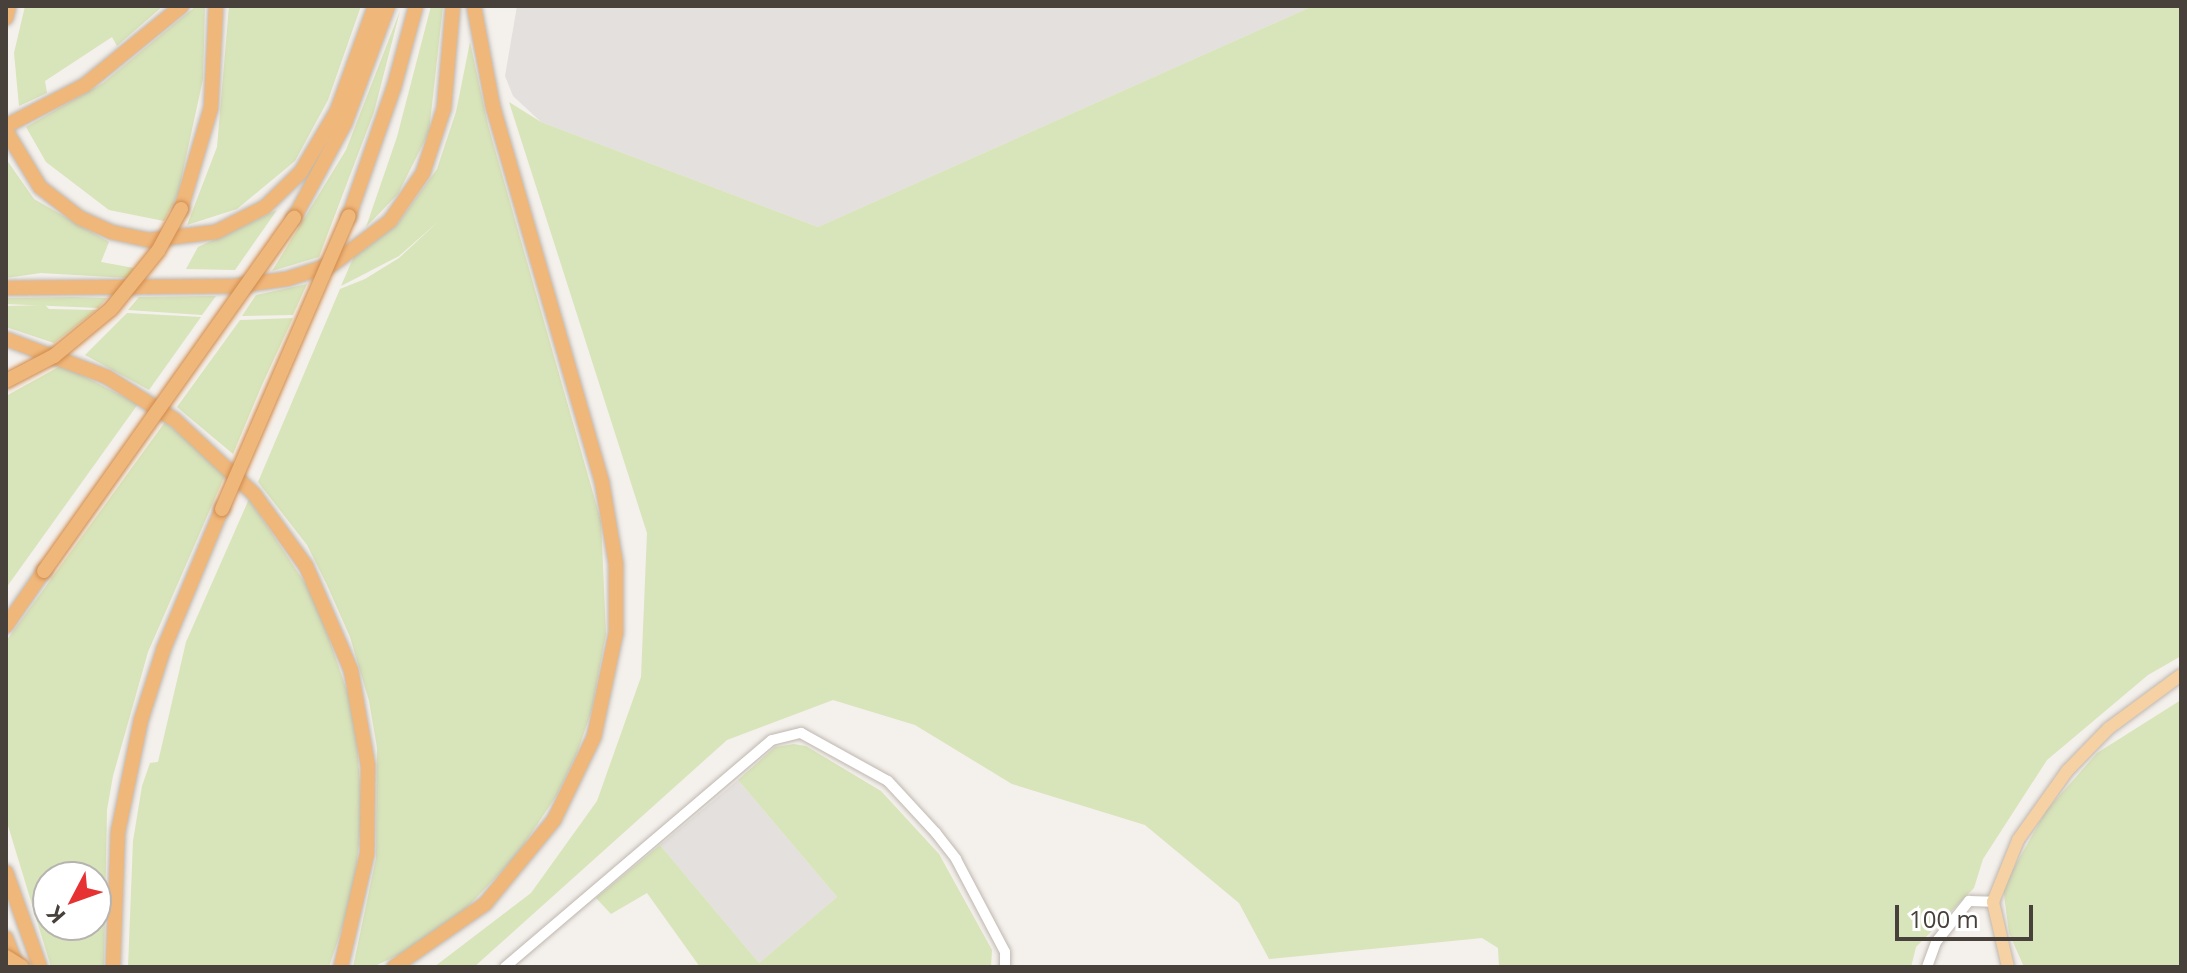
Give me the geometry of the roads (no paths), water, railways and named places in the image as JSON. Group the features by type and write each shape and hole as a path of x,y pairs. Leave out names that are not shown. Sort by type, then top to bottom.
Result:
{"highway":[{"path":"6,18 9,6"},
{"path":"182,6 116,64 6,128 40,187 80,218 111,232 150,240 216,232 265,207 301,172 340,102 375,6"},
{"path":"6,381 65,348 111,309 144,271 181,209 211,108 216,6"},
{"path":"6,626 294,218 345,123 388,6"},
{"path":"113,967 118,832 134,747 164,648 349,216 394,87 416,6"},
{"path":"6,288 235,286 287,279 333,264 390,221 423,173 444,108 453,6"},
{"path":"394,967 476,911 540,840 579,775 602,714 614,657 618,585 602,482 500,130 474,6"},
{"path":"6,339 107,377 175,420 254,494 306,566 351,670 368,765 367,854 341,967"},
{"path":"6,872 40,967"},
{"path":"6,938 19,967"},
{"path":"6,957 19,967"}],"main road":[{"path":"2008,967 1993,902 2018,840 2067,771 2109,728 2181,675"}],"street":[{"path":"505,967 772,740 801,733 888,781 936,833 956,859 1005,952 1005,967"},
{"path":"1927,967 1936,942 1969,901 1993,902"}]}
